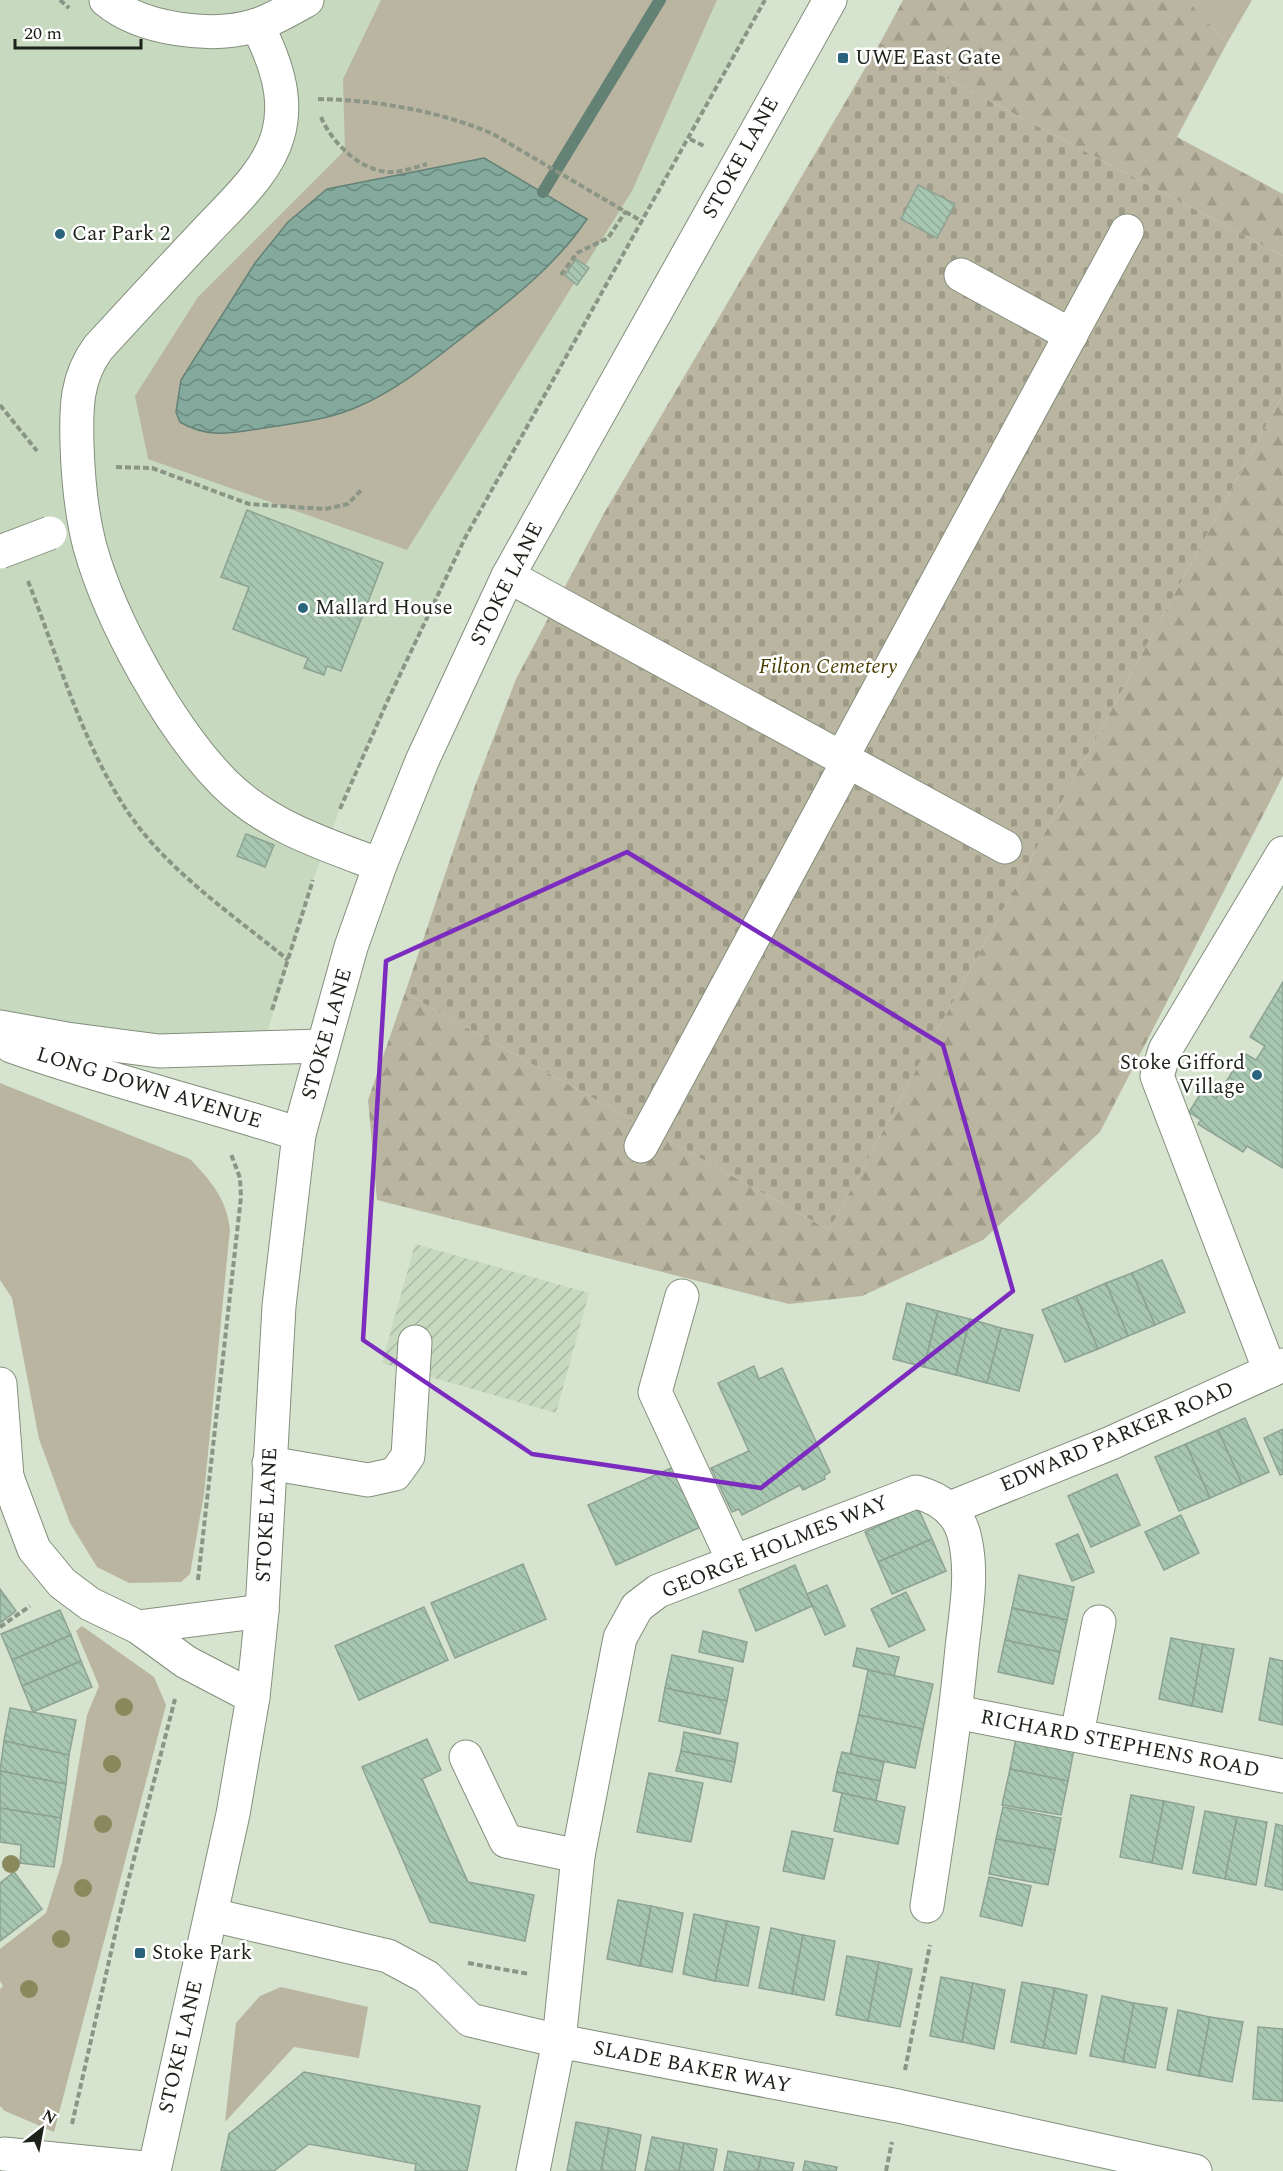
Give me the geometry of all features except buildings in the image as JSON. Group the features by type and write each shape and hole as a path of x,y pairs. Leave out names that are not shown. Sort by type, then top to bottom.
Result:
{"street":[{"path":"106,0 141,18 166,26 196,31 226,31 257,25 307,0"},
{"name":"STOKE LANE","path":"154,2170 212,1915 253,1698 262,1611 279,1306 299,1134 351,947 380,865 422,761 508,576 830,0"},
{"path":"257,25 277,73 281,99 278,136 253,179 98,348 83,374 76,406 77,470 84,521 102,583 144,671 167,710 200,755 225,783 280,825 380,865"},
{"path":"641,1146 1127,231"},
{"path":"961,275 1071,335"},
{"path":"0,552 84,521"},
{"path":"508,576 1005,847"},
{"path":"1277,1368 1157,1076 1165,1050 1283,852"},
{"name":"LONG DOWN AVENUE","path":"0,1027 67,1040 159,1051 322,1046"},
{"name":"LONG DOWN AVENUE","path":"0,1042 90,1074 231,1112 299,1134"},
{"path":"682,1296 655,1392 734,1562"},
{"path":"269,1463 368,1480 395,1474 408,1456 415,1342"},
{"name":"EDWARD PARKER ROAD","path":"950,1508 1111,1443 1277,1368"},
{"path":"0,1384 3,1476 34,1549 62,1583 90,1604 138,1627 186,1662 253,1698"},
{"name":"GEORGE HOLMES WAY","path":"533,2171 559,2041 578,1856 620,1638 637,1607 658,1591 916,1492 935,1497 950,1508"},
{"path":"927,1906 956,1712 969,1581 965,1537 950,1508"},
{"path":"138,1627 262,1611"},
{"path":"1077,1734 1099,1622"},
{"name":"RICHARD STEPHENS ROAD","path":"956,1712 1283,1776"},
{"path":"466,1757 506,1841 578,1856"},
{"name":"SLADE BAKER WAY","path":"212,1915 388,1956 427,1977 470,2020 559,2041 898,2106 1195,2171"},
{"path":"7,2158 154,2170"}],"path":[{"path":"267,1017 275,1004 326,845 378,722 465,538 765,0"},
{"path":"281,99 318,99 398,107 472,125 494,134 643,222"},
{"path":"318,99 325,126 362,164 377,170 394,172 427,164"},
{"path":"561,275 577,253 608,238 626,211"},
{"path":"0,405 40,454"},
{"path":"139,466 152,468 249,504 334,508 353,500 363,488"},
{"path":"27,578 91,743 104,770 140,828 180,870 288,960"},
{"path":"886,2171 936,1914 927,1906"},
{"path":"463,1962 564,1981"}],"highlighted area":[{"path":"627,852 943,1045 1013,1291 761,1488 532,1454 363,1340 386,961"}],"shaded area":[{"path":"0,0 765,0 465,538 346,793 311,885 262,1050 0,1027"},
{"path":"415,1244 589,1293 556,1413 382,1363"}],"green space":[{"path":"381,0 717,0 632,191 407,550 148,459 135,396 198,297 345,150 343,79"},
{"path":"903,0 1187,0 1227,43 1177,137 1283,194 1283,256 880,43"},
{"path":"1187,0 1252,0 1227,43"},
{"name":"Filton Cemetery","path":"880,43 1283,256 1283,394 829,1230 405,993 475,786 516,679 603,515"},
{"path":"1283,394 1283,776 1100,1132 983,1240 862,1296 789,1304 377,1200 368,1100 405,993 829,1230"},
{"path":"0,1083 190,1159 211,1183 225,1208 230,1229 204,1494 190,1574 181,1582 129,1583 97,1567 70,1523 39,1439 12,1298 0,1280"},
{"path":"82,1626 154,1677 166,1705 54,2132 5,2111 0,2106 0,1989 3,1986 0,1981 0,1949 46,1913 62,1862 87,1715 99,1686 76,1631"},
{"path":"281,1987 368,2007 359,2058 294,2047 225,2122 236,2023 260,1996"}],"water":[{"path":"484,158 587,219 560,253 530,283 412,376 385,393 346,411 311,420 231,433 201,431 180,422 176,412 181,380 255,263 288,222 327,189"}],"waterway":[{"path":"543,192 660,0"}],"place":[{"name":"UWE East Gate","path":"843,58"},
{"name":"Car Park 2","path":"60,234"},
{"name":"Mallard House","path":"303,608"},
{"name":"Stoke Gifford Village","path":"1257,1075"},
{"name":"Stoke Park","path":"140,1953"}]}
